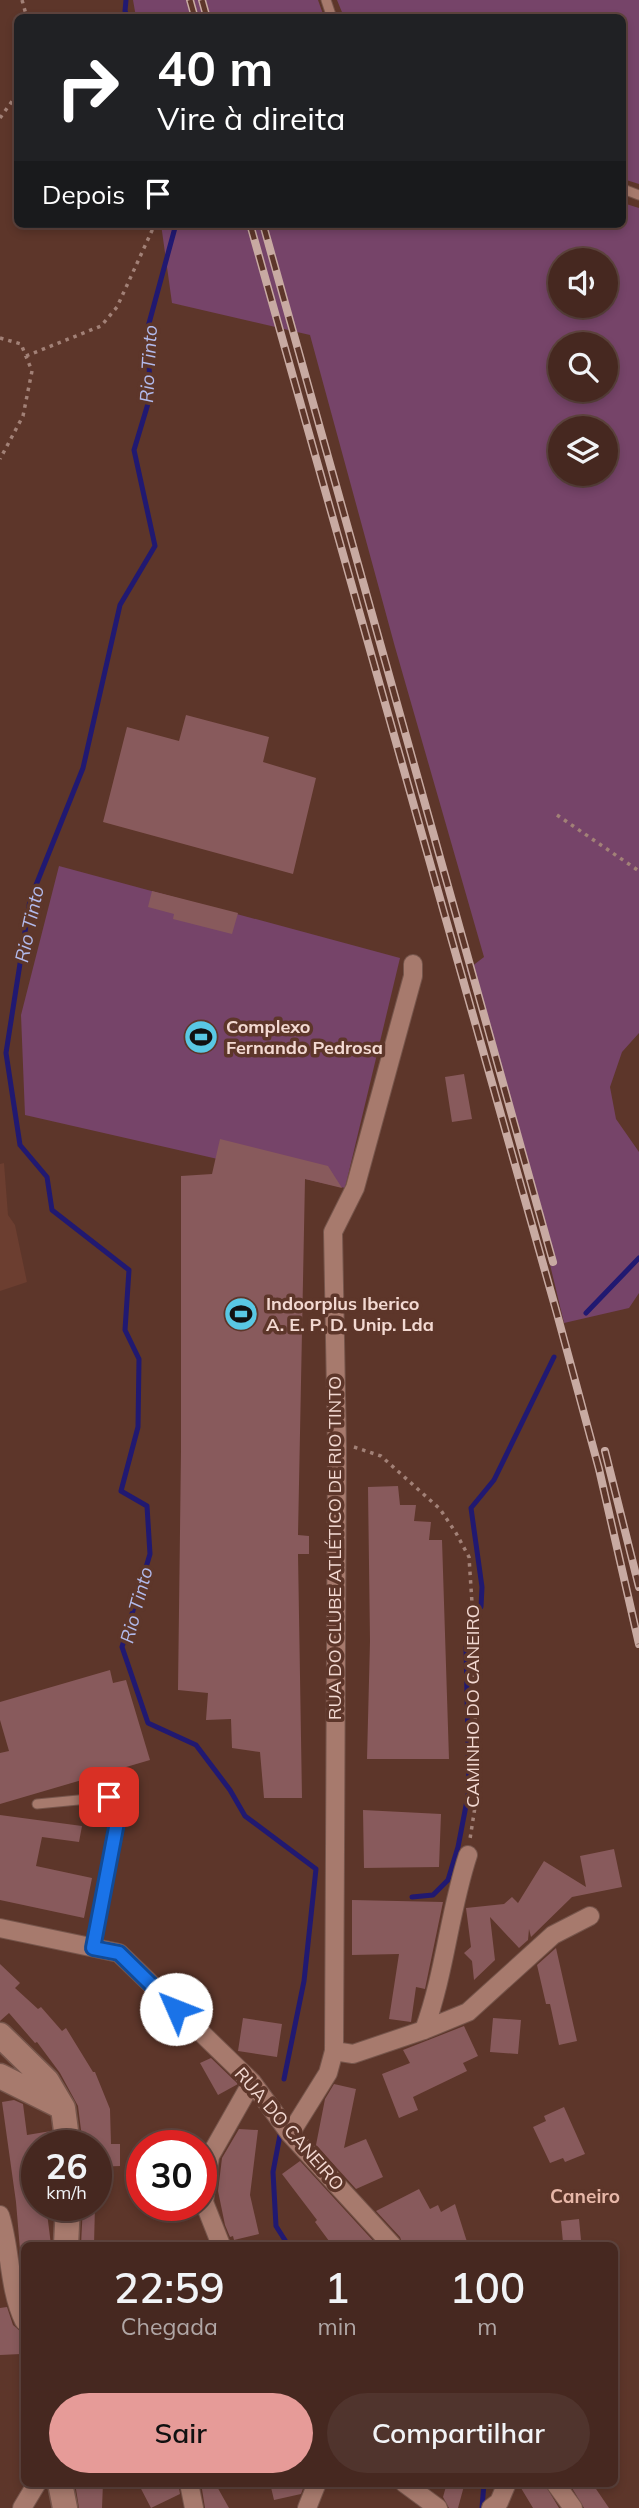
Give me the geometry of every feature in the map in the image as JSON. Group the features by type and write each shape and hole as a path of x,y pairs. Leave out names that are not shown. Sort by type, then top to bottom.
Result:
{"street":[{"name":"RUA DO CLUBE ATLÉTICO DE RIO TINTO","path":"290,2134 328,2073 334,2051 337,1447 333,1232 355,1188 413,976 413,964"},
{"path":"424,2030 433,2006 457,1889 468,1855"},
{"path":"334,2051 353,2054 468,2012 553,1935 590,1916"},
{"name":"RUA DO CANEIRO","path":"0,1928 119,1953 252,2082 290,2134 389,2242"},
{"path":"0,2035 47,2081 63,2108 66,2130"},
{"path":"0,2076 63,2108"},
{"path":"220,2242 204,2202 210,2156 252,2082"},
{"path":"0,2215 7,2235 7,2255 21,2313"},
{"path":"66,2242 67,2221"},
{"path":"22,2508 35,2487"},
{"path":"61,2487 65,2508"},
{"path":"190,2487 194,2508"},
{"path":"307,2508 315,2487"},
{"path":"409,2487 438,2508"},
{"path":"491,2508 499,2502 505,2487"},
{"path":"558,2487 573,2508"}],"lane":[{"path":"37,1804 109,1797 117,1800 119,1812 93,1948"}],"path":[{"path":"0,118 14,99"},
{"path":"26,356 101,326 117,307 153,228"},
{"path":"0,338 21,344 32,371 23,416 0,459"},
{"path":"557,815 639,871"},
{"name":"CAMINHO DO CANEIRO","path":"337,1447 360,1447 381,1456 440,1509 457,1533 469,1557 474,1618 477,1794 468,1855"}],"shaded area":[{"path":"133,0 318,0 323,14 135,14"},
{"path":"337,0 639,0 639,184 626,180 626,14 343,14"},
{"path":"626,204 639,208 639,1033 622,1052 610,1087 616,1119 639,1152 639,1293 629,1308 564,1323 512,1106 467,970 484,957 395,647 310,335 172,303 162,228 626,228"},
{"name":"Complexo Fernando Pedrosa","path":"59,866 400,958 345,1188 25,1115 21,1015"},
{"path":"4,1163 8,1215 15,1225 27,1282 0,1291 0,1164"}],"building":[{"path":"186,715 269,737 263,762 316,778 293,874 103,822 127,727 179,741"},
{"path":"152,891 238,913 232,934 173,919 174,914 148,907"},
{"path":"464,1074 472,1119 452,1122 445,1077"},
{"path":"220,1139 328,1166 342,1188 305,1179 298,1535 309,1536 309,1554 298,1554 302,1798 264,1798 260,1752 232,1748 231,1719 206,1720 208,1693 178,1690 181,1176 212,1174"},
{"path":"398,1486 400,1505 416,1505 414,1521 431,1522 429,1540 442,1540 449,1759 367,1759 370,1641 368,1487"},
{"path":"110,1670 113,1683 126,1680 150,1760 0,1804 0,1753 9,1751 0,1720 0,1702"},
{"path":"363,1810 441,1814 439,1867 364,1868"},
{"path":"0,1815 82,1826 79,1842 42,1837 36,1866 92,1878 84,1918 0,1900"},
{"path":"614,1849 622,1887 572,1897 531,1937 529,1929 528,1940 519,1948 490,1917 495,1960 474,1980 472,1961 464,1953 471,1947 466,1908 504,1904 512,1897 518,1903 544,1861 586,1887 580,1856"},
{"path":"352,1900 443,1902 425,1989 416,1987 411,2022 389,2019 399,1954 352,1955"},
{"path":"556,1948 577,2041 559,2045 550,2004 546,2004 537,1965"},
{"path":"0,1964 20,1983 15,1988 38,2009 41,2007 62,2031 66,2028 95,2072 110,2109 111,2130 81,2130 78,2106 60,2073 37,2042 35,2043 9,2013 0,2021"},
{"path":"243,2018 282,2024 277,2057 238,2051"},
{"path":"493,2018 521,2020 518,2054 490,2052"},
{"path":"464,2026 478,2056 463,2063 467,2071 413,2097 418,2110 399,2118 382,2074 410,2063 403,2050"},
{"path":"211,2058 238,2084 218,2095 200,2063"},
{"path":"334,2084 356,2089 344,2148 366,2139 383,2177 356,2189 316,2145 325,2099"},
{"path":"14,2100 23,2104 26,2130 21,2130 21,2221 48,2221 51,2242 21,2242 21,2262 16,2202 2,2102"},
{"path":"564,2107 585,2154 565,2162 563,2158 550,2163 533,2127 546,2121 544,2116"},
{"path":"239,2129 258,2130 250,2195 259,2234 234,2240 225,2225 218,2191 222,2158"},
{"path":"112,2144 120,2144 120,2166 112,2166"},
{"path":"300,2161 374,2242 330,2242 315,2222 317,2220 282,2174"},
{"path":"419,2189 430,2209 438,2205 441,2212 455,2204 467,2242 402,2242 376,2211"},
{"path":"579,2219 581,2240 563,2242 561,2221"},
{"path":"82,2221 95,2221 94,2242 81,2242"},
{"path":"7,2307 13,2325 20,2331 21,2354 0,2355 0,2308"},
{"path":"76,2487 103,2487 102,2508 79,2508"},
{"path":"140,2487 179,2487 180,2494 151,2508"},
{"path":"202,2487 217,2487 229,2508 205,2508"},
{"path":"271,2487 304,2487 301,2494 274,2500"},
{"path":"446,2487 464,2487 458,2508 449,2508 443,2497"},
{"path":"520,2487 546,2487 559,2508 533,2508"},
{"path":"571,2487 595,2487 609,2508 584,2508"}],"waterway":[{"name":"Rio Tinto","path":"126,0 126,14"},
{"name":"Rio Tinto","path":"175,228 148,327 150,397 134,450 155,546 120,605 83,768 30,900 6,1053 20,1145 47,1177 52,1210 129,1270 125,1330 139,1359 138,1427 121,1491 147,1506 150,1554 122,1647 148,1723 196,1745 230,1790 245,1816 316,1869 304,1981 284,2079"},
{"path":"586,1313 639,1258"},
{"path":"481,1607 482,1587 471,1508 494,1480 554,1357"},
{"path":"412,1897 433,1895 448,1880 458,1847 469,1790 466,1647"},
{"name":"Rio Tinto","path":"280,2135 273,2172 276,2226 286,2242"},
{"name":"Rio Tinto","path":"482,2508 484,2487"}],"railway":[{"path":"190,0 194,14"},
{"path":"202,0 206,14"},
{"path":"251,228 556,1310 599,1469 639,1644"},
{"path":"264,228 553,1262"},
{"path":"605,1451 639,1587"}],"place":[{"name":"Complexo Fernando Pedrosa","path":"201,1037"},
{"name":"Indoorplus Iberico A. E. P. D. Unip. Lda","path":"241,1314"}],"district":[{"name":"Caneiro","path":"585,2196"}],"route":[{"path":"109,1797 117,1800 119,1812 93,1948 119,1953 176,2009"}]}
